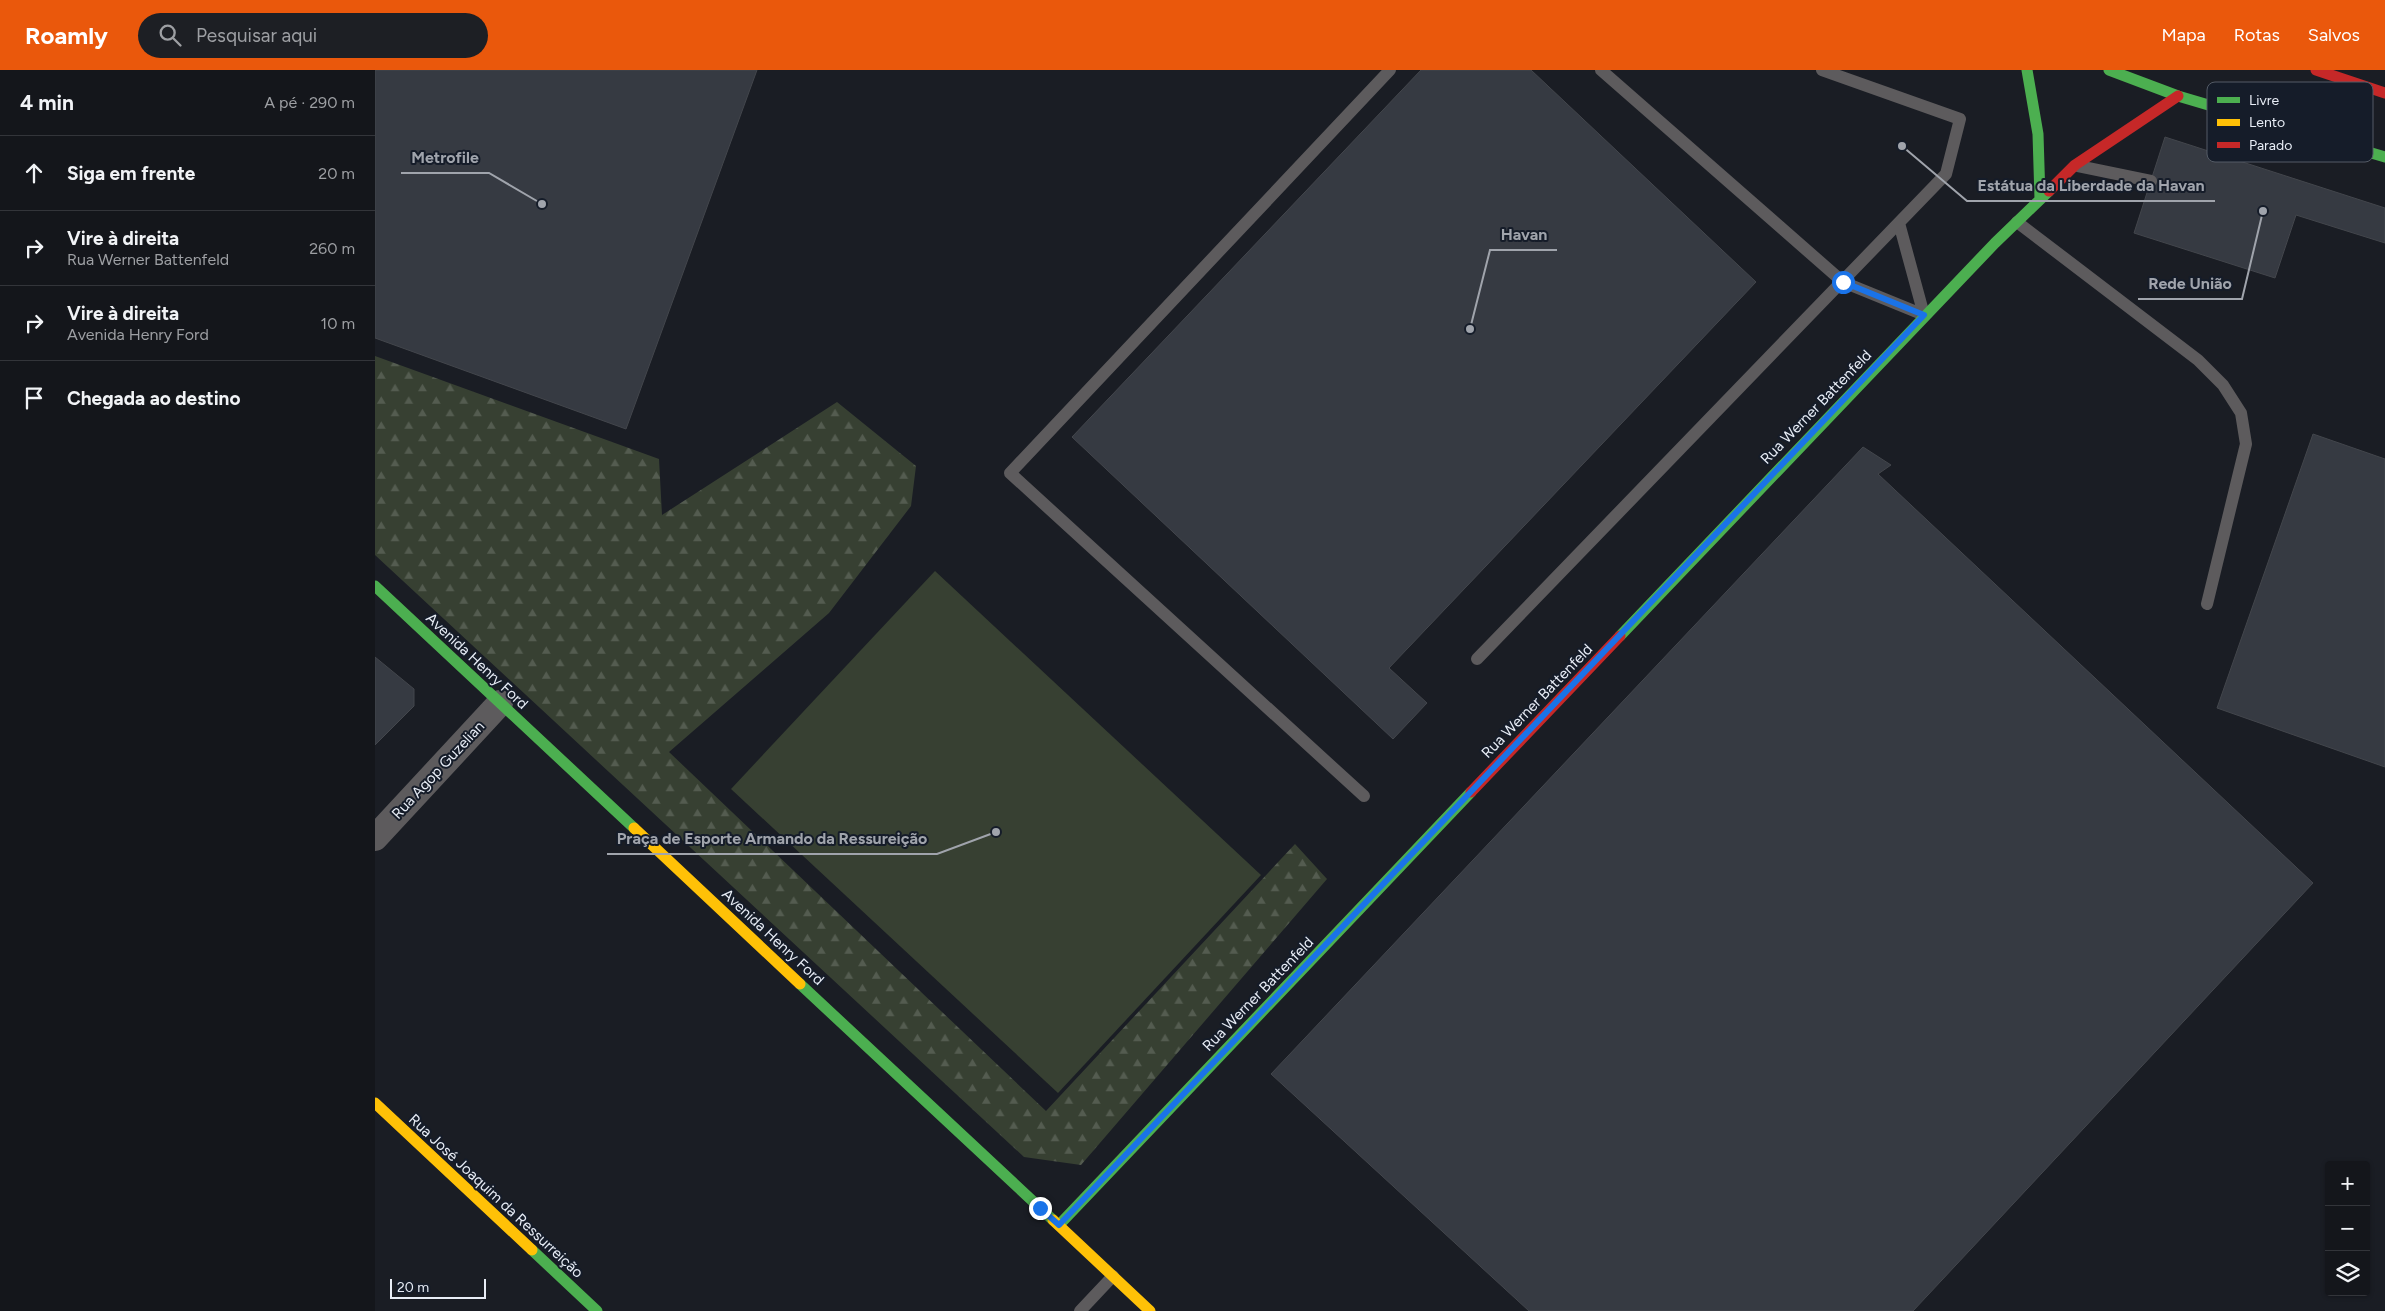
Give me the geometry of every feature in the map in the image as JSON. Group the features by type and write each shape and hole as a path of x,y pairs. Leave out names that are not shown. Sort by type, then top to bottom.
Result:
{"main road":[{"path":"2027,70 2033,94 2039,137 2040,199"},
{"path":"2109,70 2178,96 2207,105"},
{"path":"2316,70 2352,82"},
{"path":"2373,89 2385,93"},
{"name":"Rua Werner Battenfeld","path":"1059,1225 1924,315 2075,165 2178,96"},
{"path":"2373,153 2385,157"},
{"name":"Avenida Henry Ford","path":"375,586 1150,1311"},
{"name":"Rua José Joaquim da Ressurreição","path":"375,1103 597,1311"}],"street":[{"name":"Rua Agop Guzelian","path":"375,838 500,703"}],"lane":[{"path":"1364,796 1010,473 1389,70"},
{"path":"1601,70 1843,282 1924,315"},
{"path":"1477,658 1946,174 1960,119 1822,70"},
{"path":"2075,165 2151,181"},
{"path":"2017,222 2198,360 2223,385 2241,413 2246,444 2207,604"},
{"path":"1899,223 1924,315"},
{"path":"1080,1311 1113,1276"}],"green space":[{"path":"375,356 659,459 662,515 837,402 916,466 911,506 829,613 669,752 1046,1111 1295,844 1327,879 1081,1165 1024,1157 375,555"},
{"path":"935,571 1261,875 1058,1093 731,789"}],"building":[{"path":"375,70 757,70 626,429 375,338"},
{"path":"1421,70 1531,70 1756,282 1389,668 1427,703 1393,739 1072,437"},
{"path":"2165,137 2207,151 2207,162 2242,162 2385,208 2385,243 2296,215 2275,278 2134,233"},
{"path":"2313,434 2385,459 2385,767 2217,708"},
{"path":"1863,447 1891,465 1878,474 2313,883 1913,1311 1529,1311 1271,1074"},
{"path":"375,657 414,689 414,706 375,745"}],"traffic: fast":[{"path":"2027,70 2038,134 2040,199"},
{"path":"2109,70 2178,96 2207,105"},
{"path":"2373,153 2385,157"},
{"path":"1620,636 1995,243 2049,191"},
{"path":"375,586 634,828"},
{"path":"1059,1225 1471,792"},
{"path":"800,984 1053,1220"},
{"path":"532,1250 597,1311"}],"traffic: slow":[{"path":"634,828 800,984"},
{"path":"375,1103 532,1250"},
{"path":"1053,1220 1150,1311"}],"traffic: jam":[{"path":"2316,70 2352,82"},
{"path":"2373,89 2385,93"},
{"path":"2049,191 2075,165 2178,96"},
{"path":"1471,792 1620,636"}],"place":[{"name":"Estátua da Liberdade da Havan","path":"1902,146"},
{"name":"Metrofile","path":"542,204"},
{"name":"Rede União","path":"2263,211"},
{"name":"Havan","path":"1470,329"},
{"name":"Praça de Esporte Armando da Ressureição","path":"996,832"}],"route":[{"path":"1040,1208 1059,1225 1924,315 1843,282"}]}
